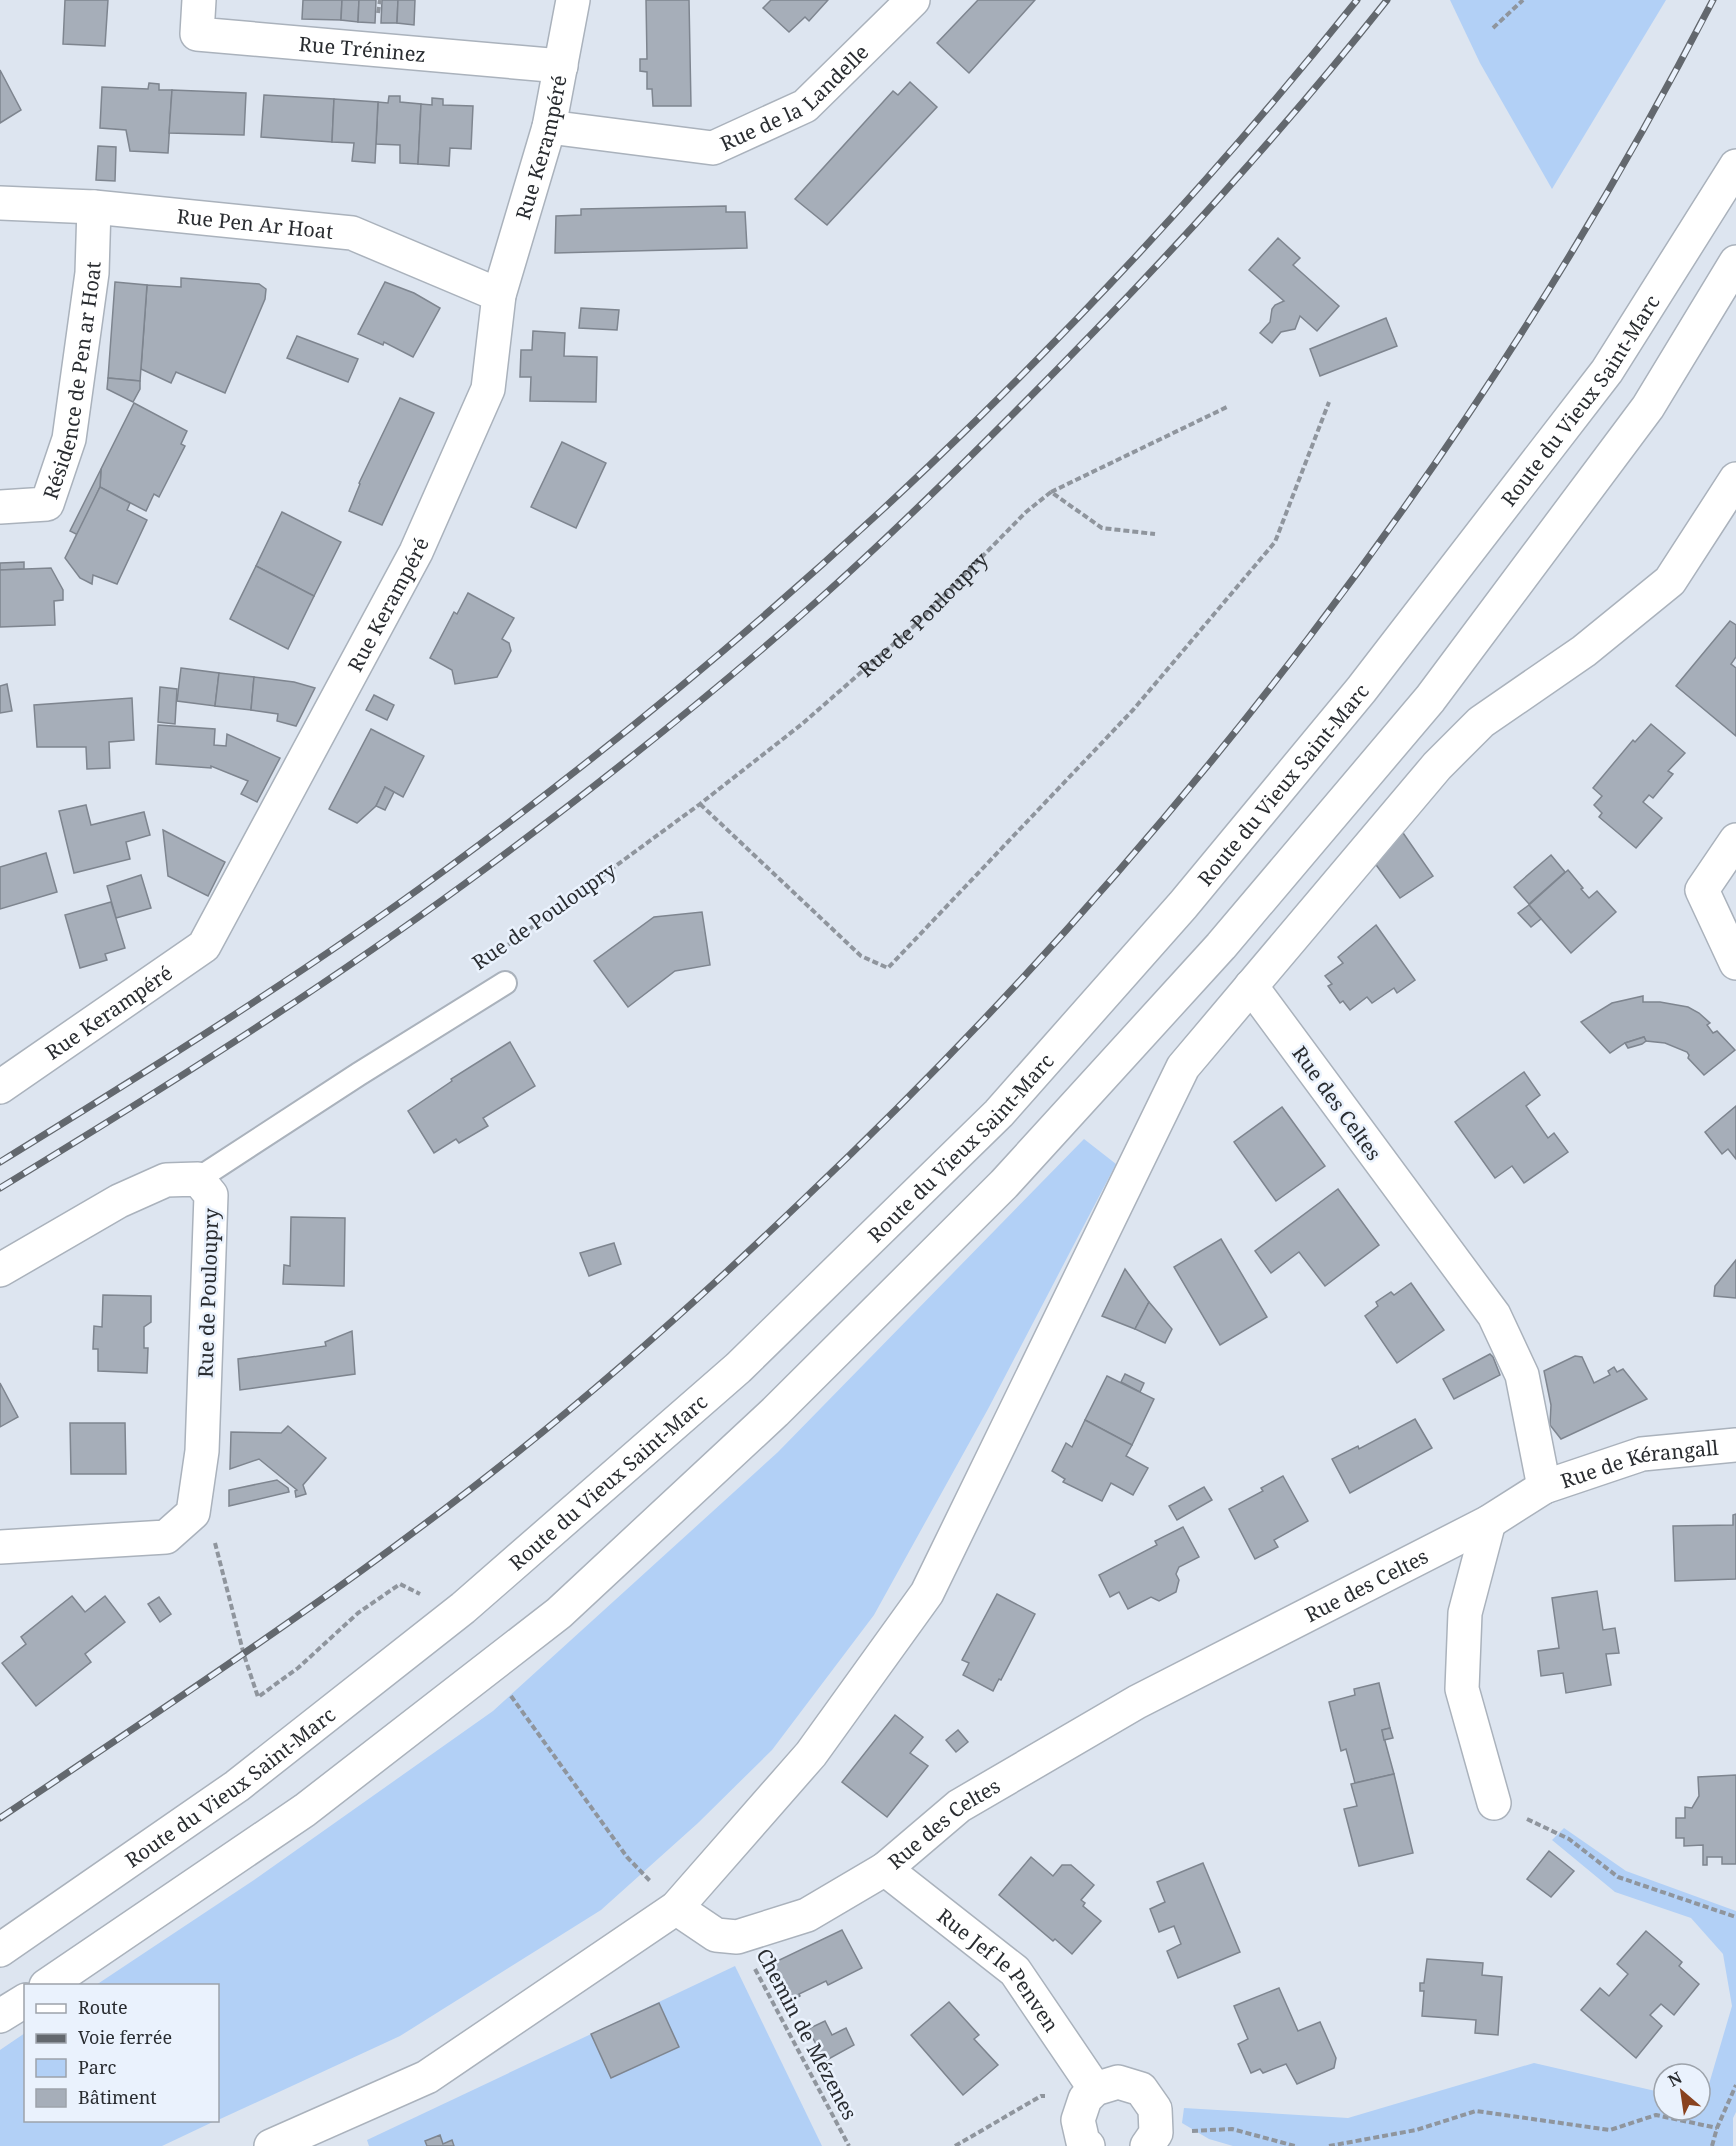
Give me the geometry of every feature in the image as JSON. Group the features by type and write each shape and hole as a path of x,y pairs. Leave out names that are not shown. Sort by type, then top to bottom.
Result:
{"main road":[{"name":"Rue Tréninez","path":"199,0 197,34 561,66"},
{"name":"Rue Kerampéré","path":"0,1086 204,946 416,552 488,389 499,295 549,127 573,0"},
{"name":"Rue de la Landelle","path":"549,127 713,148 805,106 913,0"},
{"name":"Route du Vieux Saint-Marc","path":"0,1950 237,1786 462,1608 738,1368 999,1113 1183,905 1361,690 1608,371 1736,166"},
{"name":"Rue Pen Ar Hoat","path":"0,204 94,207 352,233 499,295"},
{"name":"Résidence de Pen ar Hoat","path":"0,507 47,504 69,439 92,273 94,207"},
{"path":"49,1984 305,1810 559,1613 775,1412 1004,1184 1221,946 1430,699 1648,407 1736,262"},
{"path":"271,2146 427,2077 676,1908 811,1754 927,1593 1183,1067 1437,766 1481,722 1584,651 1670,580 1736,479"},
{"path":"1736,840 1702,890 1736,963"},
{"name":"Rue des Celtes","path":"737,1937 807,1915 885,1869 959,1806 1137,1702 1490,1522 1544,1486 1522,1375 1494,1315 1251,986"},
{"path":"0,1270 119,1201 166,1180 198,1179"},
{"name":"Rue de Pouloupry","path":"193,1513 202,1451 211,1195 198,1179"},
{"name":"Rue de Kérangall","path":"1544,1486 1642,1454 1736,1445"},
{"path":"0,1547 166,1537 193,1513"},
{"path":"1490,1522 1465,1613 1462,1689 1494,1803"},
{"name":"Rue Jef le Penven","path":"885,1869 1015,1971 1090,2094"},
{"path":"676,1908 716,1935 737,1937"},
{"path":"0,2016 24,2001"},
{"path":"1088,2146 1083,2142 1078,2120 1090,2094 1118,2082 1141,2089 1155,2109 1151,2140"}],"lane":[{"path":"198,1179 359,1074 505,983"}],"path":[{"path":"1492,28 1523,0"},
{"path":"700,804 861,956 888,968 1133,710 1275,542 1329,402"},
{"name":"Rue de Pouloupry","path":"498,952 700,804 802,724 914,626 1026,512 1051,492 1229,405"},
{"path":"1051,492 1102,528 1155,534"},
{"path":"193,1513 210,1524 244,1654 258,1697 298,1668 358,1613 400,1584 425,1596"},
{"path":"507,1691 627,1857 676,1908"},
{"path":"1494,1803 1569,1839 1618,1877 1736,1917"},
{"name":"Chemin de Mézenes","path":"737,1937 849,2146"},
{"path":"1712,2146 1717,2128 1736,2085"},
{"path":"955,2146 1041,2096 1090,2094"},
{"path":"1329,2146 1416,2130 1476,2111 1610,2130 1656,2115 1717,2128"},
{"path":"1151,2140 1232,2129 1295,2146"}],"green space":[{"path":"1450,0 1666,0 1552,189 1480,63"},
{"path":"1084,1139 1116,1164 988,1409 874,1615 772,1750 698,1823 601,1910 400,2036 219,2120 219,1984 98,1984 254,1880 493,1711 778,1452"},
{"path":"1564,1828 1626,1871 1736,1911 1736,2112 1733,2118 1733,2146 1233,2146 1209,2139 1182,2123 1184,2108 1348,2118 1534,2063 1652,2090 1652,2122 1712,2122 1712,2074 1732,2006 1723,1954 1691,1918 1615,1892 1552,1840"},
{"path":"735,1966 822,2146 369,2146 367,2140"},
{"path":"24,2034 24,2122 213,2122 162,2146 0,2146 0,2050"}],"building":[{"path":"65,0 108,0 105,46 63,44"},
{"path":"303,0 342,0 341,20 302,19"},
{"path":"342,0 359,0 358,22 341,20"},
{"path":"359,0 376,0 375,23 358,22"},
{"path":"382,0 398,0 397,23 381,23"},
{"path":"398,0 415,0 414,25 397,23"},
{"path":"646,0 689,0 691,106 653,106 652,89 647,89 647,72 640,71 640,59 647,59"},
{"path":"771,0 828,0 809,21 805,17 789,32 763,8"},
{"path":"978,0 1035,0 969,73 937,43"},
{"path":"0,70 21,110 0,123"},
{"path":"910,82 937,107 827,225 795,199 893,91 898,95"},
{"path":"149,83 159,84 159,90 172,90 168,153 130,151 126,130 100,128 102,87 148,89"},
{"path":"172,90 246,93 244,135 169,133"},
{"path":"264,95 334,99 332,142 261,137"},
{"path":"389,96 400,96 400,102 421,104 418,164 400,163 400,145 376,144 378,102 388,103"},
{"path":"432,98 443,99 443,105 473,106 471,149 450,148 449,166 418,164 421,104 432,105"},
{"path":"334,99 378,102 375,163 352,161 354,143 332,142"},
{"path":"98,146 116,147 115,181 96,180"},
{"path":"726,206 726,212 745,212 747,248 555,253 556,216 581,215 581,209"},
{"path":"1278,238 1300,258 1293,265 1339,306 1317,331 1300,316 1295,329 1281,332 1272,343 1260,333 1270,322 1275,305 1284,301 1249,270"},
{"path":"181,278 259,284 266,289 265,299 225,393 176,372 171,383 141,369 147,285 181,287"},
{"path":"115,282 147,285 140,381 108,378"},
{"path":"385,282 414,293 440,308 413,357 384,342 383,345 358,334"},
{"path":"581,308 619,310 617,330 579,328"},
{"path":"1386,318 1397,346 1320,376 1310,349"},
{"path":"533,331 565,333 564,356 597,357 596,402 530,401 531,377 520,377 521,350 532,350"},
{"path":"297,336 358,359 348,382 287,358"},
{"path":"108,378 140,381 140,389 133,402 107,389"},
{"path":"400,398 434,413 382,525 349,511 359,483"},
{"path":"134,403 187,431 181,444 185,446 159,497 154,494 146,511 100,487 101,469"},
{"path":"562,442 606,463 576,528 531,507"},
{"path":"101,469 100,487 78,535 70,531"},
{"path":"100,487 130,503 127,510 147,520 117,584 93,575 92,584 80,578 65,558"},
{"path":"282,512 341,542 314,596 256,566"},
{"path":"24,562 24,569 0,570 0,563"},
{"path":"256,566 314,596 288,649 230,619"},
{"path":"51,568 63,590 63,600 54,601 55,625 0,627 0,570"},
{"path":"468,593 514,618 502,639 509,643 511,651 497,677 455,684 452,670 430,658 454,612 457,614"},
{"path":"1730,621 1736,625 1736,657 1731,664 1736,668 1736,736 1676,686"},
{"path":"181,668 219,673 215,706 177,701"},
{"path":"219,673 254,677 251,710 215,706"},
{"path":"254,677 294,682 315,688 296,726 277,721 278,714 251,710"},
{"path":"7,684 12,711 0,713 0,686"},
{"path":"160,687 177,689 175,724 158,722"},
{"path":"374,695 394,705 387,720 366,710"},
{"path":"132,698 134,740 109,742 110,768 87,769 86,747 37,747 34,705"},
{"path":"1651,724 1685,753 1668,771 1673,774 1653,798 1649,795 1643,802 1662,818 1636,848 1599,817 1602,813 1594,805 1602,796 1593,788 1633,740 1635,742"},
{"path":"158,725 215,729 214,745 226,746 227,734 280,758 257,802 241,794 248,781 211,766 211,768 156,764"},
{"path":"371,729 424,756 403,797 385,787 376,806 357,823 329,809"},
{"path":"385,787 394,792 385,810 376,806"},
{"path":"86,805 91,825 144,812 150,835 126,842 130,859 74,873 59,811"},
{"path":"163,830 225,862 208,896 168,876"},
{"path":"1401,830 1433,876 1400,898 1374,862"},
{"path":"46,853 57,892 0,909 0,867"},
{"path":"1551,855 1565,872 1529,904 1514,887"},
{"path":"1568,870 1589,898 1597,891 1616,912 1571,953 1529,905"},
{"path":"141,875 151,908 116,918 107,886"},
{"path":"111,902 125,948 105,954 107,960 80,968 65,915"},
{"path":"1529,905 1541,919 1531,927 1518,913"},
{"path":"702,912 710,965 675,971 628,1007 594,961 654,917"},
{"path":"1376,925 1415,980 1397,993 1394,988 1372,1003 1367,997 1350,1010 1343,1001 1340,1003 1328,986 1332,984 1325,976 1343,963 1338,957"},
{"path":"1643,996 1643,1002 1660,1002 1688,1007 1699,1013 1710,1023 1707,1025 1713,1033 1717,1031 1735,1050 1704,1075 1688,1058 1687,1052 1665,1043 1646,1041 1644,1037 1625,1043 1610,1053 1581,1022 1612,1003"},
{"path":"1644,1037 1646,1041 1642,1044 1628,1048 1625,1043"},
{"path":"510,1042 535,1086 483,1118 488,1126 459,1143 456,1139 434,1153 408,1111 452,1081 451,1079"},
{"path":"1524,1072 1540,1095 1526,1106 1548,1138 1554,1133 1568,1152 1524,1183 1512,1166 1495,1178 1455,1122"},
{"path":"1736,1106 1736,1159 1728,1149 1722,1154 1705,1132"},
{"path":"1282,1107 1325,1166 1276,1201 1234,1142"},
{"path":"1338,1189 1379,1245 1325,1286 1299,1252 1271,1273 1255,1251"},
{"path":"291,1217 345,1218 344,1286 283,1284 284,1265 290,1266"},
{"path":"1221,1239 1267,1317 1220,1345 1174,1267"},
{"path":"614,1243 621,1264 589,1276 580,1253"},
{"path":"1736,1260 1736,1298 1714,1296 1715,1286"},
{"path":"1125,1269 1149,1302 1135,1329 1102,1316"},
{"path":"1411,1283 1444,1330 1397,1363 1365,1316 1378,1306 1376,1302 1391,1292 1394,1295"},
{"path":"103,1295 151,1296 151,1322 144,1327 144,1348 148,1348 147,1373 98,1371 98,1349 93,1349 94,1326 102,1327"},
{"path":"1149,1302 1172,1329 1165,1343 1135,1329"},
{"path":"352,1331 355,1374 240,1390 238,1359 326,1346 325,1342"},
{"path":"1490,1354 1500,1375 1454,1399 1443,1379"},
{"path":"1575,1356 1582,1357 1594,1383 1610,1375 1608,1371 1614,1367 1617,1372 1623,1369 1647,1399 1561,1439 1550,1425 1551,1405 1544,1371"},
{"path":"1125,1374 1144,1383 1140,1392 1121,1382"},
{"path":"1107,1376 1154,1399 1132,1445 1085,1420"},
{"path":"0,1383 18,1417 0,1427"},
{"path":"1415,1419 1432,1448 1350,1493 1332,1459 1358,1446 1359,1449"},
{"path":"1085,1420 1132,1445 1126,1456 1148,1468 1133,1495 1111,1483 1102,1501 1063,1482 1065,1479 1052,1471 1066,1443 1072,1447"},
{"path":"70,1423 125,1423 126,1474 71,1474"},
{"path":"288,1426 326,1458 303,1485 306,1494 296,1497 295,1491 297,1490 259,1459 230,1469 231,1432 281,1433"},
{"path":"1283,1476 1308,1521 1274,1540 1278,1547 1255,1559 1229,1509 1263,1491 1261,1488"},
{"path":"277,1480 288,1488 289,1492 229,1506 229,1490"},
{"path":"1204,1487 1212,1500 1177,1520 1169,1506"},
{"path":"1736,1514 1736,1579 1675,1581 1673,1526 1733,1525 1733,1515"},
{"path":"1183,1527 1199,1557 1179,1567 1176,1574 1179,1580 1176,1592 1159,1601 1151,1597 1128,1609 1119,1592 1110,1597 1099,1575 1157,1545 1155,1541"},
{"path":"1597,1591 1603,1630 1615,1628 1619,1653 1606,1654 1611,1685 1566,1693 1563,1673 1541,1676 1538,1651 1559,1648 1552,1598"},
{"path":"997,1594 1035,1614 993,1691 963,1675 969,1663 962,1660"},
{"path":"72,1596 85,1612 105,1596 125,1622 85,1654 91,1662 36,1706 2,1663 26,1644 21,1637"},
{"path":"159,1597 171,1614 160,1622 148,1604"},
{"path":"1379,1683 1390,1728 1382,1730 1394,1774 1355,1783 1346,1749 1341,1751 1329,1702 1355,1695 1354,1689"},
{"path":"895,1715 923,1737 910,1753 928,1766 887,1817 842,1782"},
{"path":"1390,1728 1393,1738 1384,1740 1382,1730"},
{"path":"958,1730 968,1742 956,1752 946,1740"},
{"path":"1394,1774 1413,1853 1359,1866 1344,1809 1357,1806 1351,1784"},
{"path":"1736,1775 1736,1864 1722,1864 1722,1857 1707,1857 1707,1865 1703,1865 1703,1845 1684,1846 1684,1838 1676,1838 1676,1818 1685,1818 1685,1807 1692,1808 1699,1796 1698,1777"},
{"path":"1549,1851 1574,1871 1551,1897 1527,1879"},
{"path":"1031,1857 1053,1876 1062,1865 1071,1865 1094,1885 1081,1900 1085,1903 1083,1906 1101,1921 1072,1954 1055,1939 1053,1941 999,1895"},
{"path":"1203,1863 1240,1952 1178,1978 1167,1951 1181,1944 1174,1926 1159,1932 1150,1909 1165,1902 1157,1882"},
{"path":"842,1930 862,1968 828,1985 826,1981 799,1994 800,1996 793,2000 773,1963"},
{"path":"1646,1931 1682,1962 1679,1966 1699,1984 1674,2015 1661,2004 1650,2015 1662,2026 1636,2058 1581,2010 1600,1988 1609,1996 1628,1974 1617,1964"},
{"path":"1427,1959 1483,1963 1482,1975 1502,1977 1498,2035 1475,2033 1476,2020 1422,2016 1424,1991 1420,1991 1420,1983 1424,1983"},
{"path":"1279,1988 1298,2031 1320,2022 1336,2058 1334,2068 1297,2084 1286,2064 1263,2073 1260,2069 1251,2073 1238,2044 1248,2039 1234,2006"},
{"path":"949,2002 979,2035 974,2039 998,2065 963,2095 911,2035"},
{"path":"659,2003 679,2047 611,2078 591,2034"},
{"path":"825,2021 832,2035 846,2028 854,2045 825,2061 808,2029"},
{"path":"440,2135 443,2144 452,2140 454,2146 427,2146 425,2141"}],"railway":[{"path":"0,1162 226,1020 391,909 571,775 694,676 930,465 1042,354 1151,240 1256,122 1357,0"},
{"path":"0,1188 235,1041 407,925 598,783 774,639 918,508 1161,262 1299,107 1387,0"},
{"path":"0,1818 198,1685 328,1594 393,1548 519,1451 592,1391 699,1297 804,1199 938,1067 1068,929 1191,786 1309,638 1420,485 1525,328 1623,166 1713,0"}]}
